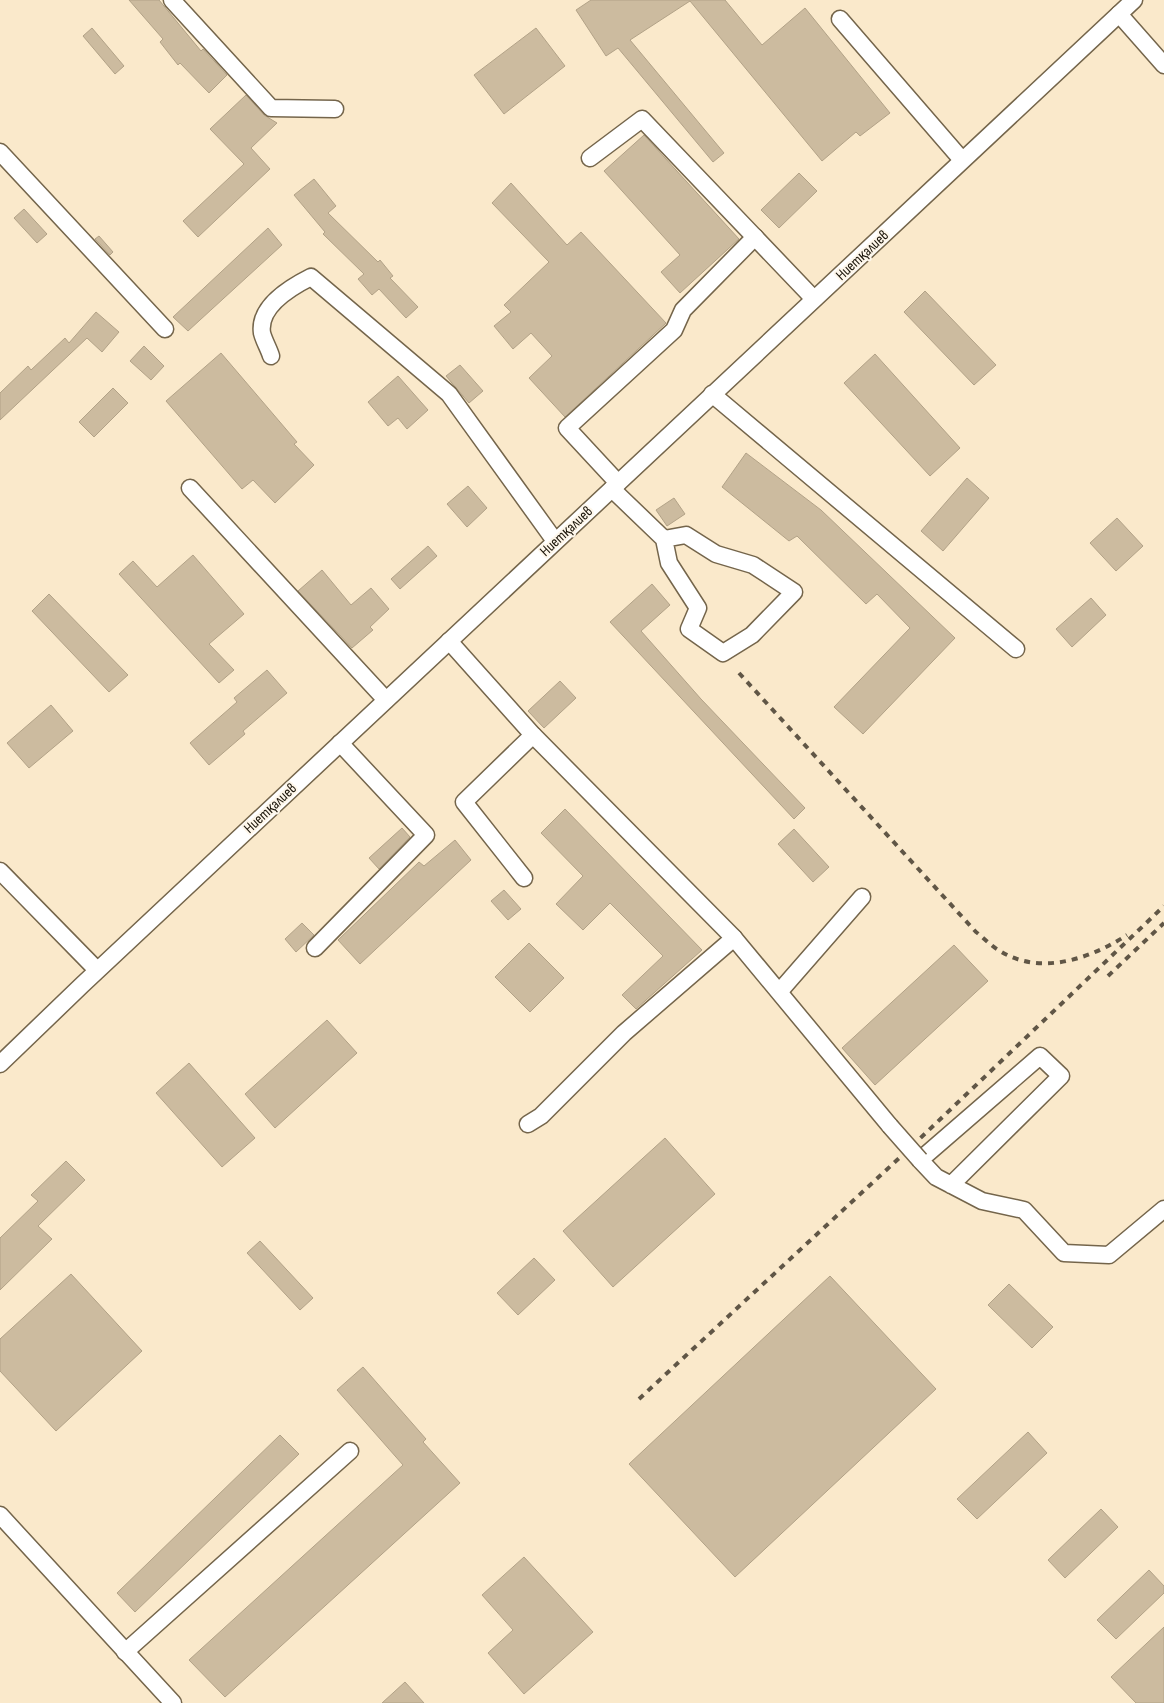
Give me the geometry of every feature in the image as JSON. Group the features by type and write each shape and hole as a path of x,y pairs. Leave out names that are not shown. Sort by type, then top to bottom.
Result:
{"street":[{"path":"172,0 271,108 335,109"},
{"name":"Ниетқалиев","path":"0,1064 97,970 1134,0"},
{"path":"1119,14 1164,65"},
{"path":"840,19 962,160"},
{"path":"590,158 642,119 814,299"},
{"path":"0,152 165,329"},
{"path":"664,539 686,535 716,554 753,565 794,592 752,635 723,654 689,629 698,608 669,563 664,539 615,486 568,428 674,330 683,310 755,237"},
{"path":"271,356 262,333 266,312 288,288 311,277 449,394 555,541"},
{"path":"712,394 1016,649"},
{"path":"190,488 386,700"},
{"path":"448,642 533,735 734,938 780,991 890,1126 936,1178 982,1201 1024,1210 1064,1253 1109,1255 1164,1209"},
{"path":"524,878 464,802 533,735"},
{"path":"316,948 426,835 340,743"},
{"path":"0,871 97,970"},
{"path":"780,991 862,897"},
{"path":"528,1124 541,1116 624,1033 734,938"},
{"path":"920,1160 1040,1056 1061,1076 951,1185"},
{"path":"125,1652 350,1451"},
{"path":"0,1515 173,1703"}],"building":[{"path":"129,0 159,0 201,51 203,49 227,75 209,93 180,63 178,65 160,42 163,39"},
{"path":"591,0 725,0 762,45 805,8 890,113 860,136 856,132 822,161 690,1 630,40 724,153 713,162 618,48 606,56 576,10"},
{"path":"92,28 124,66 115,74 83,36"},
{"path":"536,28 565,66 504,114 474,75"},
{"path":"246,95 264,115 277,123 251,148 270,169 198,237 183,221 244,164 210,129"},
{"path":"644,135 739,239 680,293 661,272 680,255 604,171"},
{"path":"799,173 817,191 779,228 761,210"},
{"path":"314,179 336,206 328,213 378,262 380,260 393,276 390,278 418,307 406,318 379,289 372,295 358,279 364,274 323,234 325,232 294,195"},
{"path":"511,183 567,245 581,232 666,323 565,417 529,378 552,356 531,333 513,349 494,326 511,312 504,305 549,262 492,203"},
{"path":"24,209 47,234 37,243 14,218"},
{"path":"268,228 282,245 188,331 173,317"},
{"path":"99,236 113,252 110,255 95,239"},
{"path":"925,291 996,365 974,385 904,312"},
{"path":"96,312 119,332 102,352 87,338 0,420 0,393 28,366 31,370 65,338 69,343"},
{"path":"144,346 164,366 151,380 130,361"},
{"path":"221,353 297,442 294,444 314,465 275,503 253,480 242,489 166,401"},
{"path":"875,354 960,448 930,476 844,383"},
{"path":"460,365 483,391 469,403 446,376"},
{"path":"398,376 428,410 407,429 398,418 388,426 368,402"},
{"path":"113,388 128,403 94,437 79,422"},
{"path":"746,453 821,510 955,638 863,734 834,707 910,628 877,594 866,604 797,536 789,541 722,487"},
{"path":"967,478 989,498 943,551 921,531"},
{"path":"468,486 487,508 467,527 447,504"},
{"path":"674,498 685,514 667,526 656,510"},
{"path":"1117,518 1143,546 1116,571 1090,543"},
{"path":"428,546 437,556 400,589 391,579"},
{"path":"193,555 244,614 209,644 234,670 219,683 119,574 133,561 157,587"},
{"path":"322,570 351,605 371,588 389,609 370,627 373,630 352,648 298,591"},
{"path":"652,584 670,605 641,631 701,699 805,808 794,819 610,622"},
{"path":"49,594 128,675 109,692 32,611"},
{"path":"1091,598 1106,615 1072,647 1056,629"},
{"path":"267,670 287,693 243,731 245,734 209,765 190,743 237,702 234,698"},
{"path":"560,681 576,698 544,728 528,711"},
{"path":"51,705 73,731 29,768 7,743"},
{"path":"565,809 702,950 636,1009 622,995 663,956 610,903 583,930 556,904 583,876 541,833"},
{"path":"402,828 410,837 379,869 369,858"},
{"path":"794,829 829,867 813,882 778,844"},
{"path":"455,840 471,860 360,964 338,940 419,862 424,866"},
{"path":"504,890 521,909 508,920 491,901"},
{"path":"302,923 314,935 296,952 285,939"},
{"path":"529,943 564,978 530,1012 495,977"},
{"path":"954,945 988,981 875,1085 842,1048"},
{"path":"327,1020 357,1053 275,1128 245,1094"},
{"path":"189,1063 255,1138 222,1167 156,1093"},
{"path":"665,1138 715,1194 613,1287 563,1231"},
{"path":"66,1161 85,1180 38,1226 52,1239 0,1290 0,1238 38,1201 31,1195"},
{"path":"260,1241 313,1298 300,1310 247,1253"},
{"path":"534,1258 555,1280 518,1315 497,1293"},
{"path":"71,1274 142,1351 56,1431 0,1371 0,1339"},
{"path":"830,1276 936,1389 735,1577 629,1464"},
{"path":"1009,1284 1053,1327 1032,1348 988,1305"},
{"path":"363,1367 426,1439 423,1442 460,1483 225,1697 189,1660 403,1465 337,1390"},
{"path":"1028,1432 1047,1453 977,1519 957,1499"},
{"path":"280,1435 299,1454 135,1612 117,1593"},
{"path":"1101,1509 1118,1527 1065,1578 1048,1560"},
{"path":"524,1557 593,1632 524,1694 488,1653 513,1630 482,1595"},
{"path":"1149,1570 1164,1586 1164,1593 1116,1639 1097,1620"},
{"path":"1164,1627 1164,1703 1136,1703 1111,1677"},
{"path":"405,1682 424,1703 382,1703"}],"railway":[{"path":"739,673 976,932 997,949 1015,958 1048,963 1081,957 1113,944 1127,935"},
{"path":"639,1399 910,1148 1164,906"},
{"path":"1108,976 1164,923"}]}
